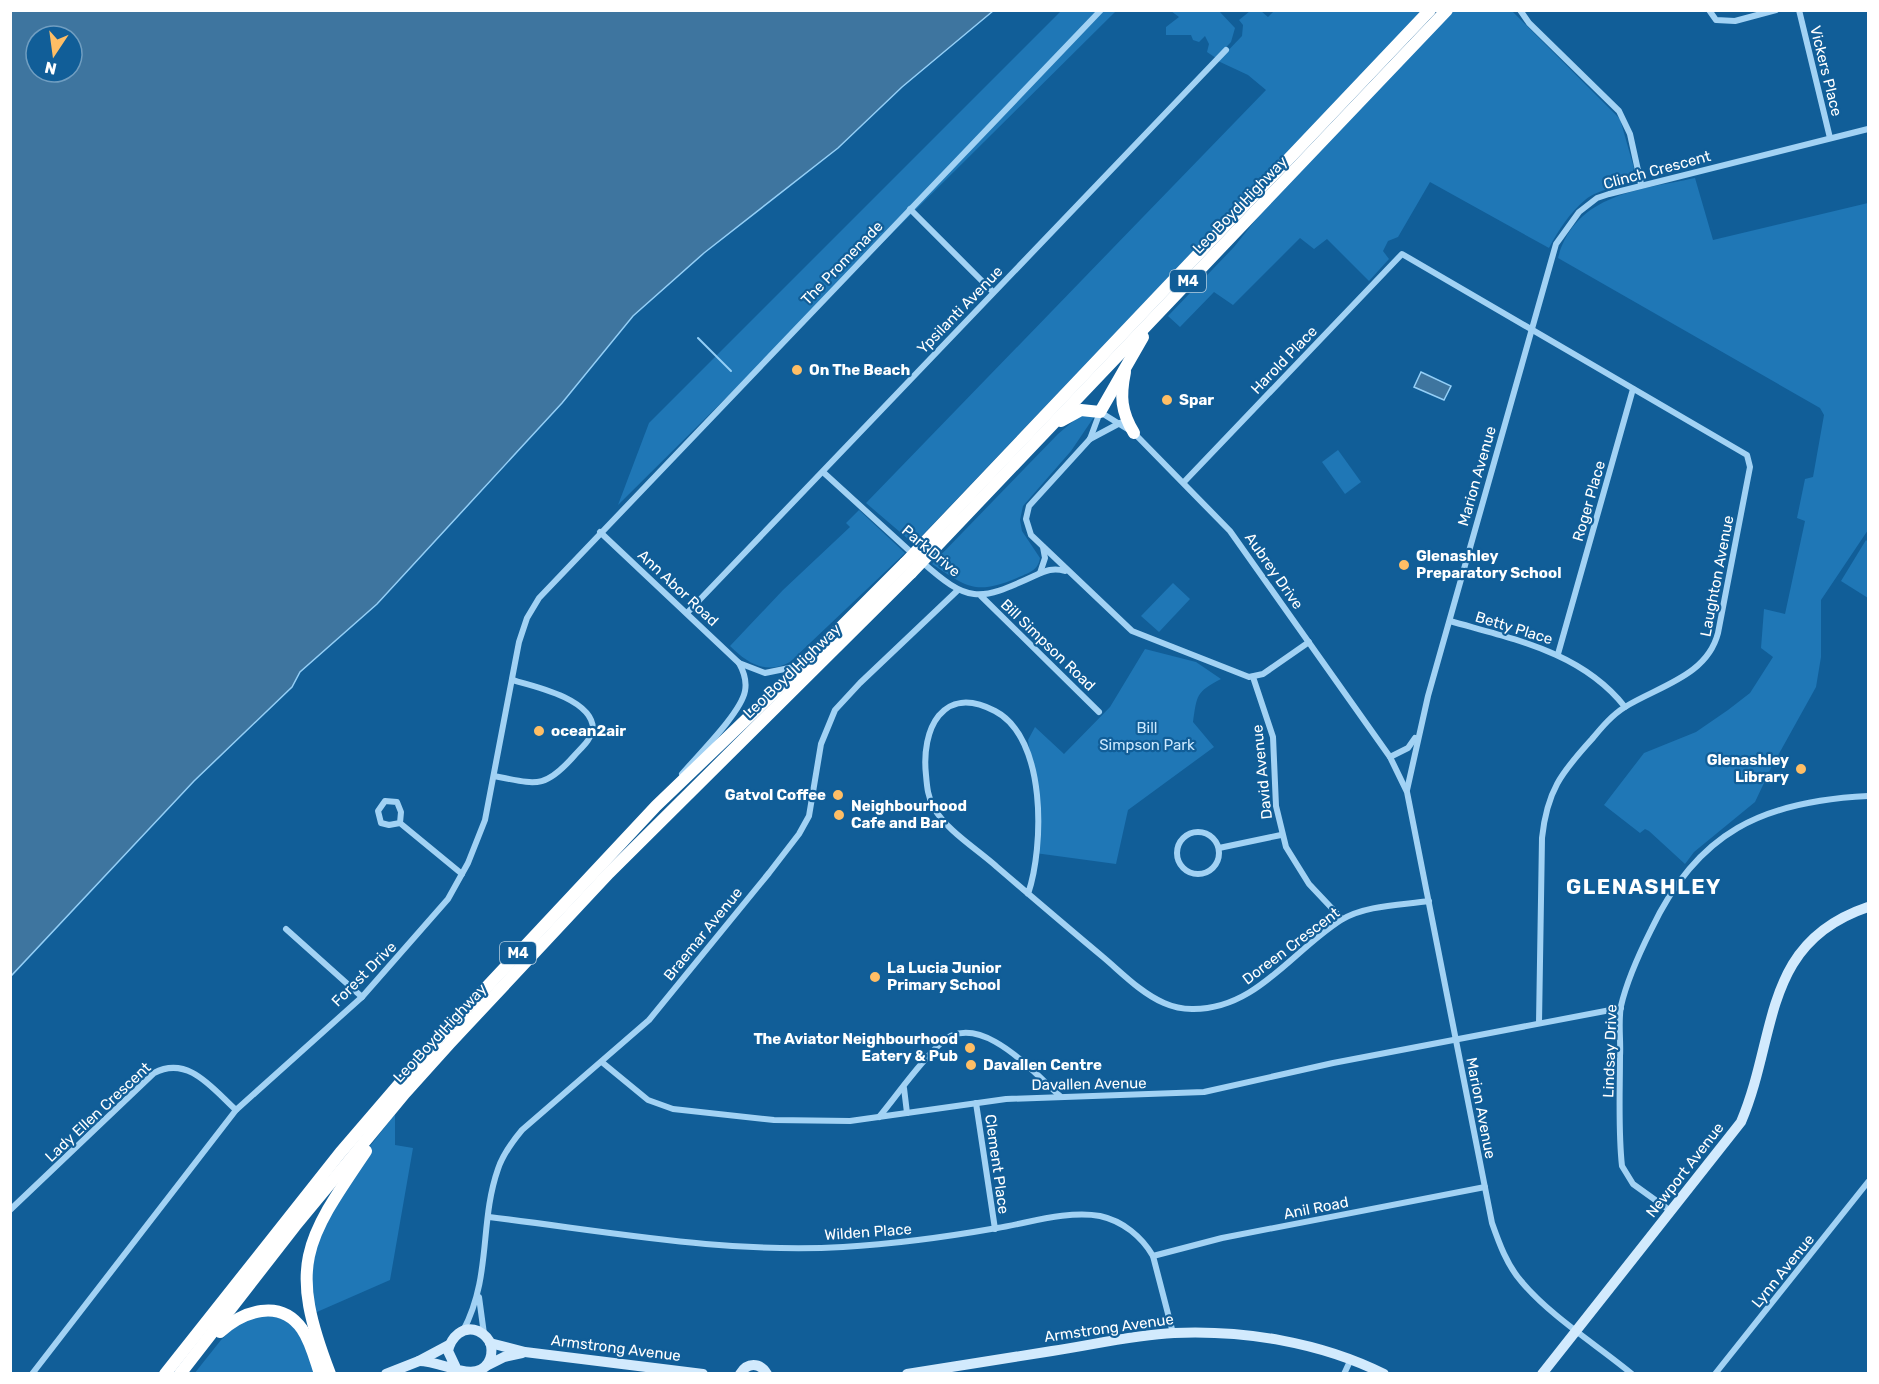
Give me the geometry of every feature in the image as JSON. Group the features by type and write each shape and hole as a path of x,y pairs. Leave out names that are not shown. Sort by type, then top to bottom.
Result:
{"highway":[{"name":"Leo Boyd Highway","path":"180,1374 380,1123 450,1043 609,873 908,568 1430,10"},
{"name":"Leo Boyd Highway","path":"926,549 1048,430 1446,10"},
{"path":"1048,430 1081,410 1100,412 1135,349 1174,295"},
{"path":"1134,433 1125,418 1121,396 1125,372 1135,349"},
{"name":"Leo Boyd Highway","path":"165,1374 382,1102 656,806 908,568"},
{"path":"330,1374 308,1308 306,1282 308,1258 321,1219 368,1148 380,1123"},
{"path":"196,1354 239,1317 255,1311 272,1311 290,1318 303,1331 320,1374"}],"street":[{"name":"The Promenade","path":"600,532 1101,10"},
{"path":"1520,10 1529,23 1619,111 1630,134 1641,184"},
{"path":"1709,10 1716,20 1728,22 1776,10"},
{"name":"Vickers Place","path":"1799,10 1830,138"},
{"name":"Ypsilanti Avenue","path":"687,613 1226,50"},
{"name":"Clinch Crescent","path":"1531,328 1556,244 1570,222 1597,198 1641,184 1869,129"},
{"path":"910,209 993,292"},
{"name":"Laughton Avenue","path":"1402,254 1743,451 1749,459 1750,467 1715,646 1696,668 1625,707 1603,726 1567,766 1553,788 1542,838 1539,1023"},
{"name":"Harold Place","path":"1184,482 1402,254"},
{"name":"Marion Avenue","path":"1407,792 1417,735 1531,328"},
{"name":"Roger Place","path":"1558,654 1633,388"},
{"path":"1090,439 1100,412"},
{"name":"Aubrey Drive","path":"1100,412 1134,433 1230,531 1398,770"},
{"path":"1120,423 1090,439 1029,506 1026,519 1028,531 1068,572 1132,631 1222,668 1253,676 1263,674 1309,642"},
{"name":"Park Drive","path":"823,472 929,568 958,590 981,596"},
{"name":"Ann Abor Road","path":"600,532 739,663 765,673 804,664"},
{"name":"Forest Drive","path":"32,1374 236,1110 362,997 443,907 462,874 481,832 522,632 533,606 600,532"},
{"path":"1040,573 1045,558 1043,547"},
{"path":"981,596 1000,592 1040,573 1055,569 1068,572"},
{"name":"Braemar Avenue","path":"463,1331 479,1293 498,1170 513,1141 522,1130 603,1063 650,1020 799,834 809,816 821,744 835,710 860,682 958,590"},
{"name":"Bill Simpson Road","path":"981,596 1099,711"},
{"name":"Betty Place","path":"1450,621 1558,654 1602,684 1625,707"},
{"path":"656,806 736,710 743,698 746,684 739,663"},
{"name":"David Avenue","path":"1253,676 1273,737 1276,806 1281,835 1302,874 1342,919"},
{"path":"494,777 531,783 550,780 586,742 593,729 591,720 584,712 555,691 512,680"},
{"name":"Doreen Crescent","path":"1028,894 1034,874 1037,818 1037,789 1030,756 1016,729 997,712 975,705 956,705 935,719 926,740 924,755 930,800 944,820 1028,894 1138,986 1164,1003 1188,1009 1216,1007 1239,1000 1342,919 1361,912 1429,901"},
{"path":"1390,757 1408,748 1417,735"},
{"name":"Marion Avenue","path":"1398,770 1407,792 1492,1223 1509,1263 1532,1292 1632,1374"},
{"name":"Lindsay Drive","path":"1672,1212 1633,1184 1622,1166 1621,1008 1639,954 1654,922 1671,890 1694,861 1723,838 1770,812 1816,799 1869,796"},
{"path":"400,823 400,807 397,802 385,801 378,811 381,822 388,825 400,823 462,874"},
{"path":"1193,831 1210,834 1219,848 1216,864 1202,874 1186,871 1176,857 1179,841 1193,831"},
{"path":"1219,848 1281,835"},
{"name":"Newport Avenue","path":"1542,1374 1741,1122 1756,1082 1779,992 1797,954 1827,926 1869,907"},
{"path":"286,929 362,997"},
{"name":"Davallen Avenue","path":"603,1063 648,1100 673,1109 774,1120 838,1121 879,1118 976,1103 1060,1096 1204,1092 1621,1008"},
{"path":"879,1118 941,1042 954,1034 969,1032 985,1036 1004,1047 1060,1096"},
{"name":"Lady Ellen Crescent","path":"10,1210 154,1073 166,1067 176,1066 193,1073 236,1110"},
{"path":"904,1087 907,1113"},
{"name":"Clement Place","path":"976,1103 995,1229"},
{"name":"Lynn Avenue","path":"1715,1374 1869,1182"},
{"name":"Anil Road","path":"1153,1256 1222,1239 1485,1187"},
{"name":"Wilden Place","path":"489,1217 736,1246 791,1248 884,1244 995,1229 1068,1216 1099,1216 1133,1232 1153,1256 1173,1333"},
{"name":"Braemar Avenue","path":"479,1293 487,1339"},
{"path":"386,1374 420,1361 449,1344 463,1331 472,1330 487,1339 490,1359 486,1366 475,1373 468,1373 436,1361 420,1361"},
{"name":"Armstrong Avenue","path":"907,1374 1173,1333 1252,1336 1304,1346 1351,1359 1384,1374"},
{"name":"Armstrong Avenue","path":"487,1339 525,1352 703,1374"},
{"path":"449,1344 449,1357 456,1368"},
{"name":"Armstrong Avenue","path":"486,1366 500,1358 525,1352"},
{"path":"1344,1374 1351,1359"},
{"path":"730,1374 741,1372 755,1364 768,1373"}],"green space":[{"path":"1275,10 1422,11 914,544 866,503 1266,90 1248,75 1218,61 1242,36 1243,25 1239,20 1250,11 1261,11 1268,17"},
{"path":"1061,11 1116,11 618,505 649,423"},
{"path":"1171,11 1219,11 1235,28 1231,42 1216,58 1207,52 1209,44 1205,36 1199,42 1193,40 1191,35 1166,35 1166,27 1179,17"},
{"path":"1452,11 1512,11 1620,119 1634,168 1631,175 1620,184 1598,192 1585,200 1565,222 1549,248 1430,182 1398,237 1388,241 1383,251 1389,259 1369,281 1327,239 1314,249 1300,238 1233,305 1214,292 1180,327 1168,316 1234,247 1273,198"},
{"path":"1695,178 1713,240 1868,203 1868,530 1821,600 1821,657 1816,687 1755,802 1694,852 1685,864 1649,831 1645,829 1640,833 1604,805 1644,753 1696,732 1728,710 1750,693 1773,657 1761,648 1764,609 1785,614 1805,521 1797,518 1805,479 1813,477 1824,415 1820,408 1558,258 1566,237 1579,220 1594,208 1612,198 1632,192"},
{"path":"1089,414 1094,417 1071,451 1023,506 1020,520 1022,531 1040,558 1035,569 1003,583 982,587 955,579 932,564 1058,434 1078,417"},
{"path":"1338,450 1361,482 1345,494 1322,462"},
{"path":"859,510 905,553 790,662 781,666 765,667 743,658 730,646 783,590 850,527 846,523"},
{"path":"1866,540 1868,542 1868,598 1841,581"},
{"path":"1173,583 1190,599 1159,632 1141,616"},
{"name":"Bill Simpson Park","path":"1145,649 1196,662 1221,679 1199,695 1193,722 1214,747 1128,810 1116,864 1035,853 1036,797 1028,740 1035,727 1064,754 1110,707"},
{"path":"395,1114 395,1145 413,1148 390,1280 310,1315 308,1248 333,1194"},
{"path":"249,1313 293,1320 317,1374 194,1374 221,1340"}],"shaded area":[{"path":"11,10 993,10 902,87 838,148 704,253 633,316 562,403 377,604 300,672 292,687 194,781 11,976"},
{"path":"1421,372 1451,386 1444,400 1414,387"}],"waterway":[{"path":"698,338 731,371"}],"place":[{"name":"On The Beach","path":"797,370"},
{"name":"Spar","path":"1167,400"},
{"name":"Glenashley Preparatory School","path":"1404,565"},
{"name":"ocean2air","path":"539,731"},
{"name":"Glenashley Library","path":"1801,769"},
{"name":"Gatvol Coffee","path":"838,795"},
{"name":"Neighbourhood Cafe and Bar","path":"839,815"},
{"name":"La Lucia Junior Primary School","path":"875,977"},
{"name":"The Aviator Neighbourhood Eatery & Pub","path":"970,1048"},
{"name":"Davallen Centre","path":"971,1065"}],"district":[{"name":"GLENASHLEY","path":"1644,887"}]}
